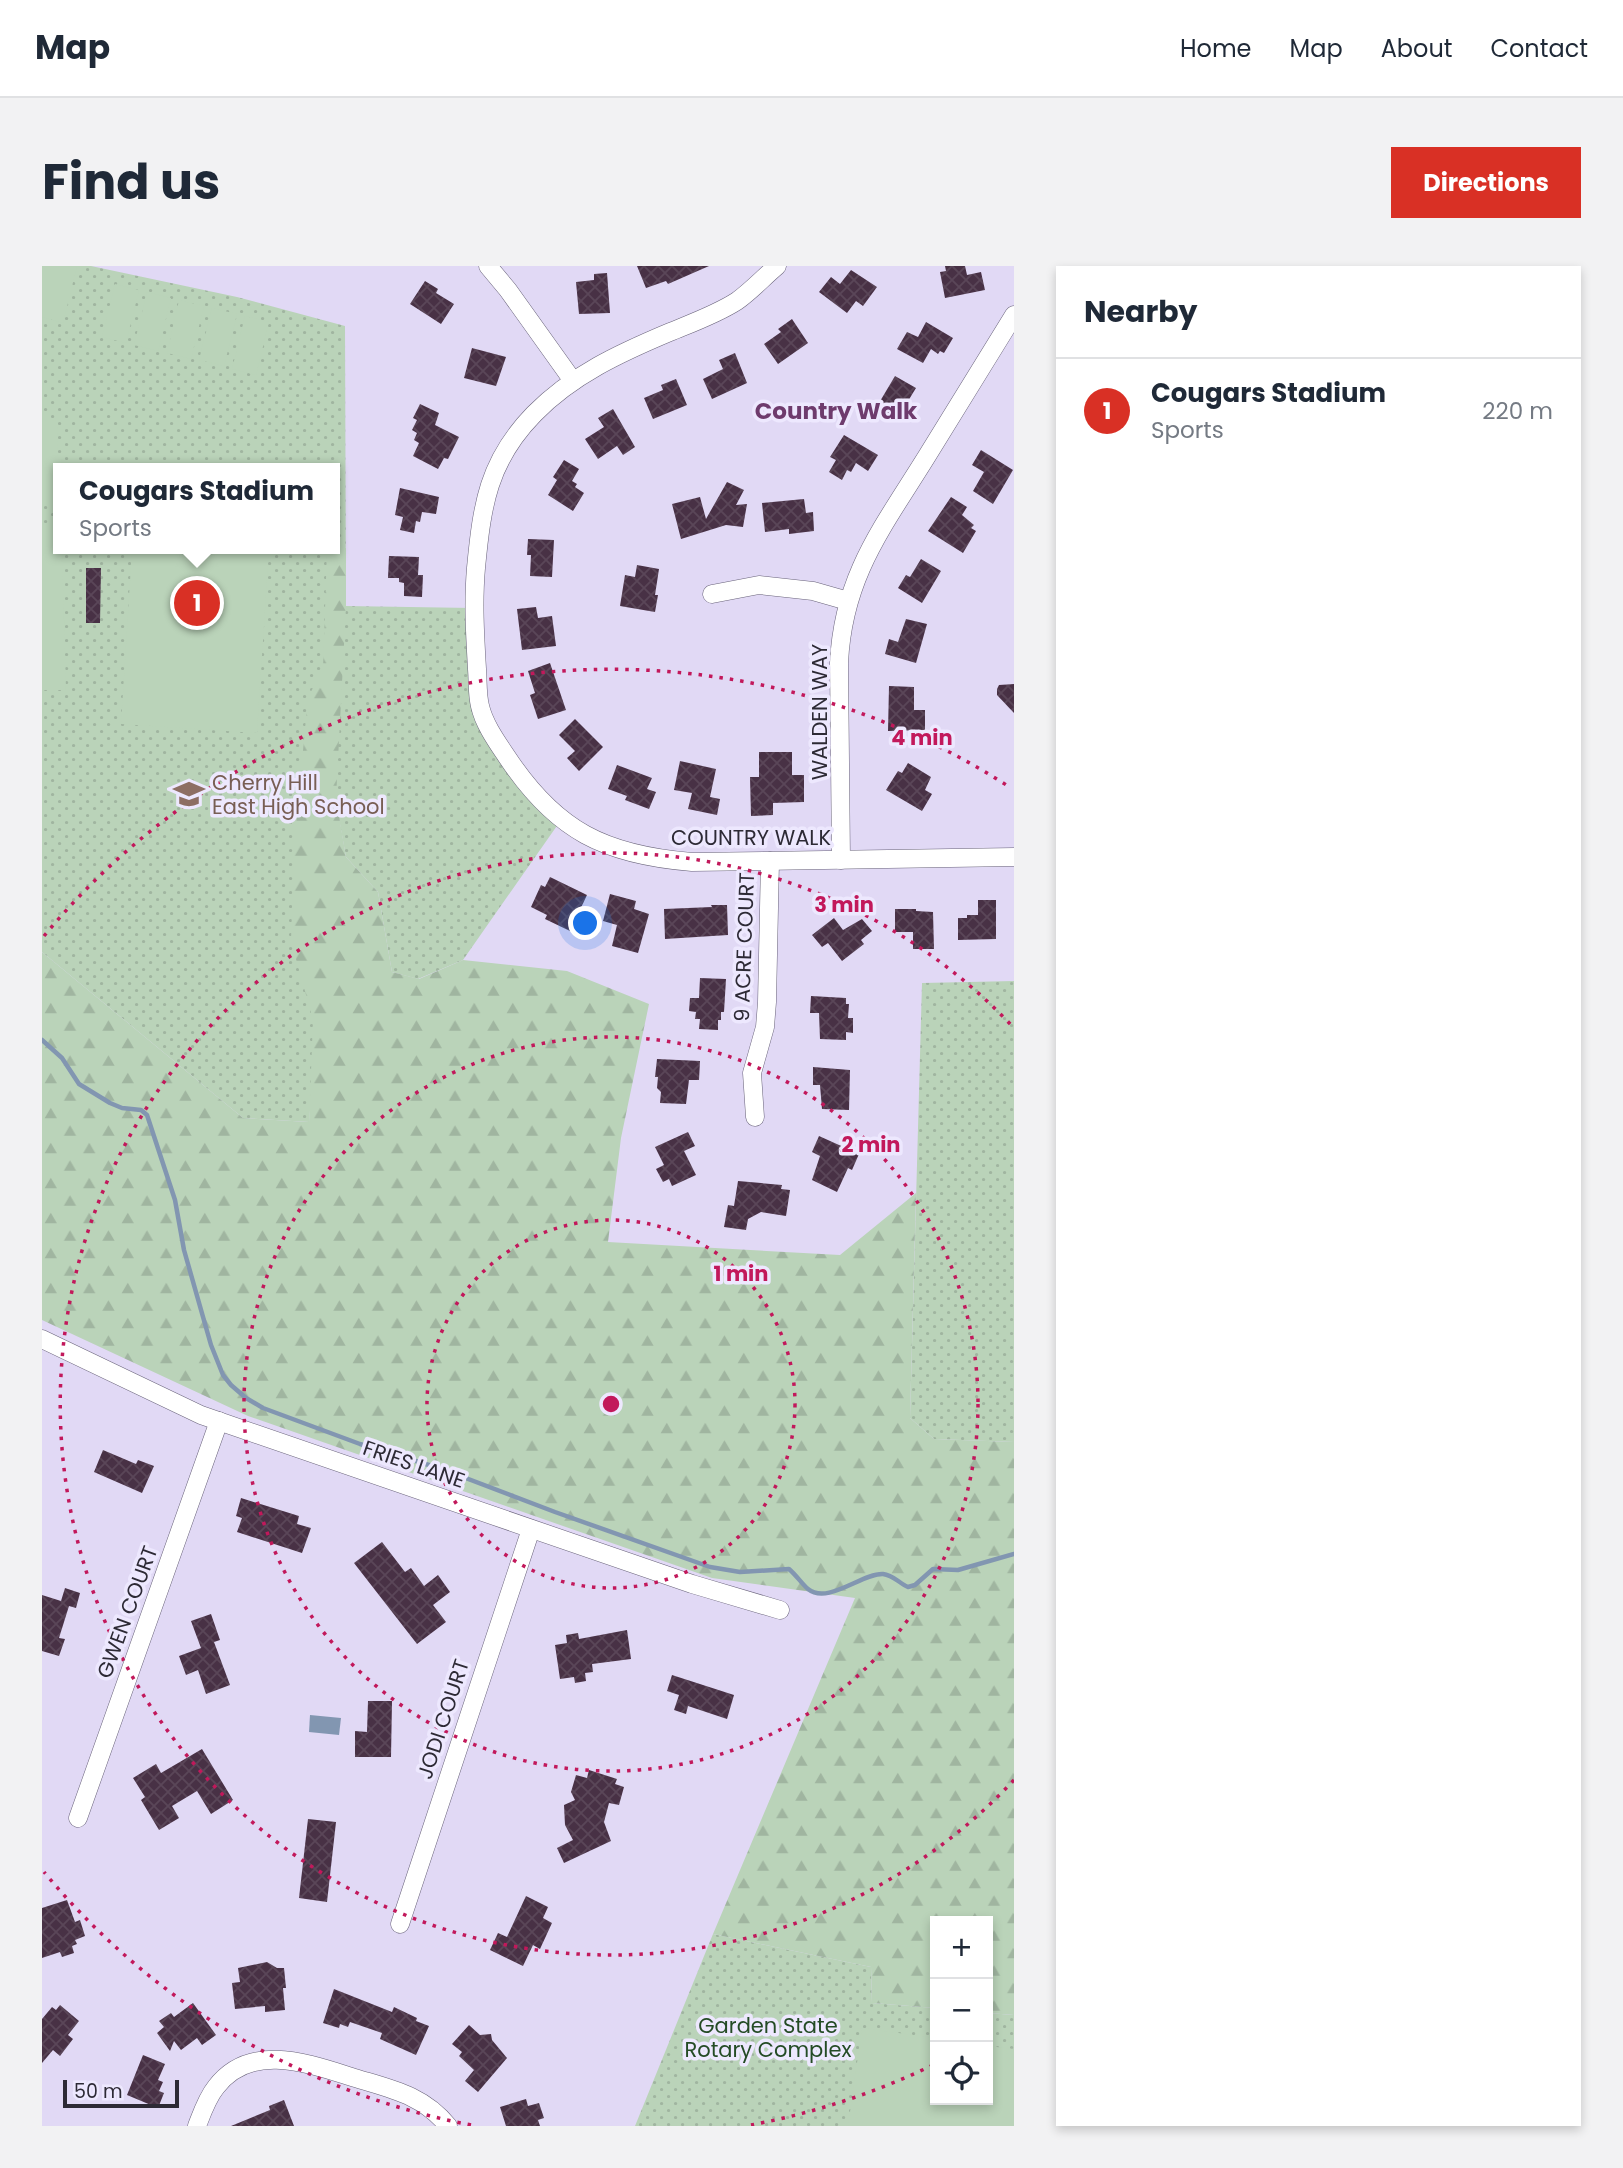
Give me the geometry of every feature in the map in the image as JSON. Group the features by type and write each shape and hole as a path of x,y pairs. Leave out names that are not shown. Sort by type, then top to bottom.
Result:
{"street":[{"path":"488,266 509,290 573,381"},
{"name":"COUNTRY WALK","path":"777,266 737,300 705,317 632,348 573,381 534,414 510,444 497,465 486,492 481,518 473,608 480,706 493,735 526,786 561,820 594,841 622,852 655,859 692,862 1014,857"},
{"name":"WALDEN WAY","path":"841,860 839,663 841,634 848,601 868,550 1014,315"},
{"path":"712,594 759,585 813,591 848,601"},
{"name":"9 ACRE COURT","path":"755,1117 752,1073 765,1027 768,1002 770,861"},
{"name":"FRIES LANE","path":"42,1339 219,1421 689,1583 780,1610"},
{"name":"GWEN COURT","path":"78,1818 219,1421"},
{"name":"JODI COURT","path":"400,1924 531,1529"},
{"path":"198,2126 216,2087 226,2077 253,2063 277,2058 296,2060 400,2091 426,2104 448,2126"}],"green space":[{"name":"Cherry Hill East High School","path":"42,266 91,266 237,297 345,326 346,606 473,608 480,706 561,820 463,960 418,979 392,972 378,892 346,857 336,802 309,1122 243,1118 42,952"},
{"path":"42,266 77,266 63,323 42,317"},
{"path":"115,284 139,290 126,343 102,337"},
{"path":"147,292 171,298 158,351 134,345"},
{"path":"179,300 204,306 191,359 167,353"},
{"path":"212,308 237,314 224,366 199,360"},
{"path":"245,316 269,322 256,375 232,369"},
{"path":"58,421 57,463 53,463 51,506 42,506 42,422"},
{"path":"42,524 53,524 53,554 62,554 66,690 42,690"},
{"path":"340,547 346,548 346,606 336,798 346,857 378,892 392,972 419,979 463,960 567,971 649,1004 621,1138 608,1242 840,1255 916,1193 910,1418 934,1439 1014,1442 1014,2015 993,2013 993,1916 930,1916 930,2008 872,2003 871,1967 713,1934 855,1598 712,1578 248,1416 42,1320 42,952 243,1118 309,1122 313,1020 291,941 294,848 308,697 323,670 327,554 340,554"},
{"path":"132,554 269,554 257,733 121,724"},
{"path":"1014,981 1014,1442 934,1439 910,1418 922,983"},
{"name":"Garden State Rotary Complex","path":"713,1934 871,1967 872,2003 930,2008 930,2105 993,2105 993,2013 1014,2015 1014,2126 635,2126"},
{"path":"862,2028 930,2037 930,2105 993,2105 993,2047 1014,2049 1014,2126 848,2126"}],"water":[{"path":"310,1715 341,1718 339,1735 309,1732"}],"building":[{"path":"637,266 709,266 668,284 666,281 646,288"},
{"path":"945,266 965,266 967,275 981,272 985,290 945,298 940,272 946,271"},
{"path":"851,270 877,287 863,306 856,301 847,313 819,292 831,277 840,284"},
{"path":"607,273 610,313 579,314 576,282 594,280 594,274"},
{"path":"425,281 438,289 436,293 454,304 441,324 410,304"},
{"path":"792,319 808,343 778,364 764,344 781,332 778,329"},
{"path":"926,322 953,338 944,353 940,351 938,354 931,349 923,363 897,349 907,332 918,337"},
{"path":"472,348 506,357 496,386 464,378"},
{"path":"735,353 747,383 712,399 703,379 723,369 719,360"},
{"path":"895,376 916,388 905,406 908,408 900,422 876,408"},
{"path":"676,379 687,405 653,419 644,398 663,390 661,385"},
{"path":"420,404 439,413 435,425 459,437 448,459 444,458 438,469 413,456 419,443 414,440 417,433 412,430 417,420 413,418"},
{"path":"613,409 635,447 623,455 617,446 598,459 585,439 604,427 598,418"},
{"path":"844,435 878,455 868,471 856,463 851,472 847,470 842,480 829,472 836,460 830,457"},
{"path":"981,450 1013,470 993,504 973,491 984,472 972,465"},
{"path":"564,460 579,469 572,481 577,484 575,487 584,493 573,511 548,495 557,480 553,477"},
{"path":"727,482 744,490 736,505 747,504 743,527 726,525 681,539 672,504 700,497 706,519"},
{"path":"400,488 439,497 436,514 422,512 420,522 416,521 414,533 400,530 403,517 395,515"},
{"path":"951,497 967,507 962,515 974,525 971,528 976,531 963,553 928,531"},
{"path":"804,499 806,513 813,512 814,531 789,534 789,529 765,532 762,503"},
{"path":"528,539 554,540 552,577 530,576 531,555 527,555"},
{"path":"389,556 419,557 418,575 423,575 422,597 404,596 404,583 399,582 399,578 388,578"},
{"path":"921,559 941,571 922,603 898,588 906,575 910,577"},
{"path":"637,565 659,569 655,612 620,606 625,575 635,577"},
{"path":"86,568 101,568 100,623 86,623"},
{"path":"536,607 538,618 552,616 556,646 522,650 517,609"},
{"path":"906,619 927,624 916,663 885,654 889,639 898,642"},
{"path":"550,663 566,710 538,719 530,695 535,693 528,671"},
{"path":"1014,684 1014,713 997,695 997,689 999,685"},
{"path":"889,686 914,687 914,710 925,710 925,730 888,731"},
{"path":"575,719 603,747 579,771 567,758 575,751 559,735"},
{"path":"759,752 792,752 792,775 804,775 804,802 773,803 773,815 751,816 750,777 759,777"},
{"path":"680,761 716,769 710,797 720,799 717,815 688,809 692,793 674,790"},
{"path":"908,763 931,777 925,790 932,794 922,811 886,790 898,771 902,773"},
{"path":"617,765 652,778 647,789 656,792 649,809 625,800 627,796 608,789"},
{"path":"550,877 587,895 570,931 545,919 547,915 531,907 541,885 545,887"},
{"path":"610,894 636,901 634,909 649,914 638,953 612,946 617,925 603,921"},
{"path":"978,900 996,900 996,939 958,940 958,918 978,915"},
{"path":"711,905 727,905 728,935 665,939 664,909 712,907"},
{"path":"895,909 933,912 934,949 913,949 913,932 895,932"},
{"path":"834,918 843,930 862,919 872,931 861,940 864,944 842,961 828,943 822,947 812,935"},
{"path":"700,978 726,979 724,1012 721,1012 721,1020 718,1020 718,1030 699,1029 700,1019 695,1019 696,1012 689,1011 690,998 699,998"},
{"path":"811,996 846,998 846,1004 849,1004 848,1018 853,1018 853,1033 846,1032 846,1040 820,1039 819,1013 810,1013"},
{"path":"657,1059 700,1061 699,1080 689,1080 686,1104 660,1103 661,1092 657,1088 658,1077 655,1077"},
{"path":"813,1067 850,1070 849,1110 822,1109 820,1085 813,1085"},
{"path":"688,1132 695,1146 684,1151 696,1175 672,1186 669,1179 663,1182 656,1169 664,1165 655,1147"},
{"path":"819,1136 859,1154 852,1170 848,1168 837,1192 812,1180 820,1156 812,1152"},
{"path":"738,1181 782,1185 781,1189 790,1190 786,1216 761,1212 748,1219 746,1230 724,1227 728,1205 734,1206"},
{"path":"103,1450 136,1464 138,1460 154,1466 142,1493 94,1472"},
{"path":"241,1498 299,1516 297,1524 311,1528 302,1553 237,1532 242,1518 236,1516"},
{"path":"382,1542 405,1572 411,1568 424,1586 438,1575 450,1592 433,1605 446,1622 417,1644 354,1563"},
{"path":"65,1588 80,1593 76,1608 69,1606 59,1638 65,1639 59,1656 42,1651 42,1595 61,1601"},
{"path":"211,1614 220,1640 214,1642 230,1685 206,1694 198,1670 186,1675 179,1656 201,1648 191,1621"},
{"path":"627,1630 631,1659 592,1664 593,1672 585,1673 586,1681 575,1683 574,1677 560,1679 555,1645 567,1643 566,1635 578,1633 579,1639"},
{"path":"672,1675 734,1695 727,1719 688,1706 686,1714 674,1710 679,1695 667,1691"},
{"path":"368,1701 392,1701 391,1757 355,1757 355,1731 367,1732"},
{"path":"202,1749 233,1800 211,1814 197,1791 172,1806 179,1818 159,1830 141,1800 145,1797 133,1778 156,1764 161,1773"},
{"path":"589,1770 617,1779 615,1784 624,1787 619,1805 609,1803 604,1822 611,1841 564,1863 557,1848 573,1840 565,1825 564,1805 575,1800 571,1792 576,1775 587,1778"},
{"path":"308,1819 336,1822 327,1902 299,1898"},
{"path":"526,1896 548,1907 543,1918 552,1923 540,1949 533,1945 523,1966 490,1950 498,1933 507,1937"},
{"path":"67,1900 75,1922 80,1920 85,1936 75,1940 77,1944 72,1946 74,1953 62,1957 60,1952 42,1958 42,1908"},
{"path":"267,1962 277,1968 284,1968 285,2010 265,2012 265,2006 235,2009 232,1983 240,1982 238,1968"},
{"path":"334,1989 392,2012 394,2007 429,2026 416,2055 380,2039 382,2033 350,2022 348,2027 340,2024 339,2028 323,2023"},
{"path":"193,2003 216,2035 202,2045 197,2038 181,2050 174,2041 170,2051 157,2033 164,2027 159,2021 171,2013 174,2017"},
{"path":"60,2005 79,2021 68,2035 73,2039 60,2056 53,2050 42,2063 42,2019 52,2007 56,2010"},
{"path":"469,2025 480,2035 491,2034 492,2040 507,2058 478,2092 465,2081 474,2070 459,2056 462,2052 452,2044"},
{"path":"143,2055 165,2064 158,2080 163,2082 159,2091 164,2093 158,2108 127,2095"},
{"path":"526,2099 528,2106 539,2103 544,2118 538,2120 540,2126 506,2126 500,2107"},
{"path":"284,2100 294,2126 231,2126 270,2110 269,2106"}],"waterway":[{"path":"42,1040 62,1058 79,1084 110,1103 122,1108 141,1110 147,1115 175,1200 184,1250 211,1345 223,1375 231,1385 263,1408 360,1444 442,1469 710,1567 740,1572 789,1569 808,1589 816,1593 835,1591 865,1578 883,1574 908,1587 915,1585 933,1569 958,1570 1014,1554"}],"place":[{"name":"Cougars Stadium","path":"197,603"},
{"name":"Cherry Hill East High School","path":"189,794"}],"district":[{"name":"Country Walk","path":"836,411"}]}
